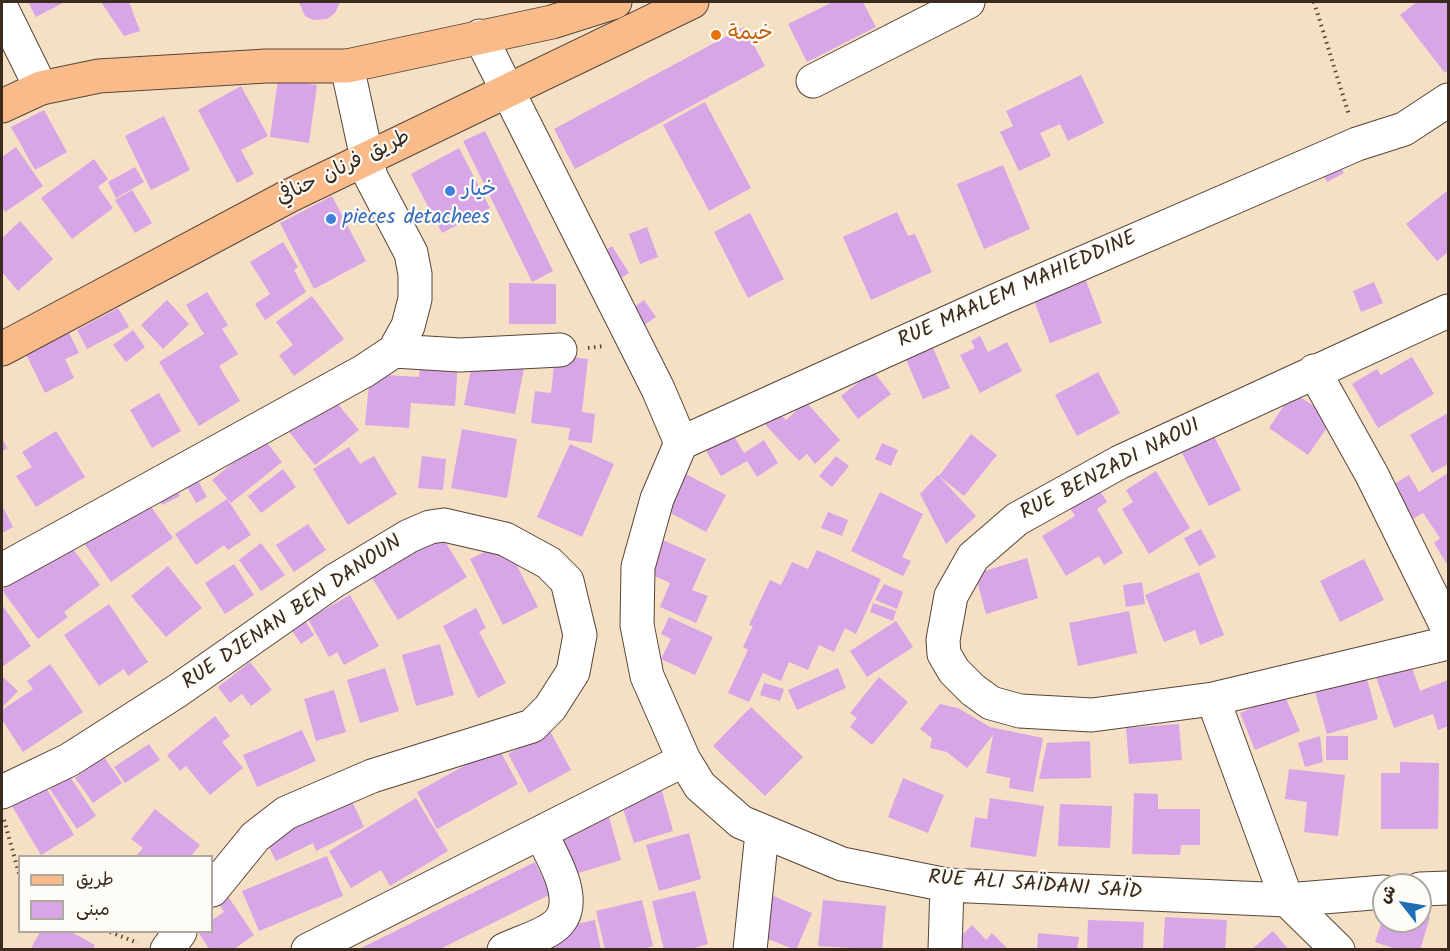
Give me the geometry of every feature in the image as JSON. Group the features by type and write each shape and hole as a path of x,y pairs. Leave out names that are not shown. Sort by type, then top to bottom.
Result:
{"main road":[{"path":"2,106 41,88 111,75 266,66 347,66 552,21 615,2"},
{"name":"طريق فرنان حنافي","path":"2,349 237,222 506,89 692,2"}],"street":[{"path":"813,81 968,2"},
{"path":"2,9 41,88"},
{"path":"480,36 635,343 681,443"},
{"path":"2,570 364,371 394,351 408,326 415,299 416,274 411,253 374,185 365,158 347,66"},
{"name":"RUE MAALEM MAHIEDDINE","path":"681,443 1004,297 1358,144 1404,129 1449,100"},
{"name":"RUE BENZADI NAOUI","path":"1449,311 1120,462 1017,519 973,557 951,596 943,640 944,654 954,671 973,690 991,703 1020,711 1092,715 1213,699 1449,643"},
{"path":"394,351 460,355 560,350"},
{"path":"1314,371 1372,475 1449,629"},
{"name":"RUE ALI SAÏDANI SAÏD","path":"681,443 657,499 638,567 637,625 647,676 684,760 700,786 741,822 762,833 842,864 947,885 1287,900 1372,893"},
{"name":"RUE DJENAN BEN DANOUN","path":"2,792 69,760 177,692 334,581 420,531 444,525 505,539 558,570 567,580 580,635 573,672 550,708 532,726 372,776 286,813 255,837 213,889"},
{"path":"1213,699 1287,900 1338,950"},
{"path":"308,950 684,760"},
{"path":"750,950 762,833"},
{"path":"504,950 548,929 559,922 563,914 566,885 541,834"},
{"path":"945,950 947,885"},
{"path":"1432,889 1449,888"},
{"path":"155,947 178,933"}],"path":[{"path":"1314,2 1358,144"},
{"path":"560,350 635,343"},
{"path":"8,829 18,869"},
{"path":"114,933 155,947"}],"building":[{"path":"28,2 65,2 36,17"},
{"path":"101,2 129,2 140,31 124,36"},
{"path":"299,2 340,2 335,13 327,19 313,20 305,16"},
{"path":"833,2 863,2 876,27 807,62 788,24"},
{"path":"1417,2 1448,2 1448,70 1445,73 1400,15"},
{"path":"744,27 765,66 575,169 554,129"},
{"path":"1081,75 1104,123 1068,141 1060,124 1040,133 1051,156 1019,171 1000,132 1013,126 1006,111"},
{"path":"278,79 317,85 309,143 270,137"},
{"path":"241,86 268,136 241,150 254,174 237,183 198,110"},
{"path":"705,102 751,188 709,211 663,125"},
{"path":"44,110 67,152 35,170 11,127"},
{"path":"164,116 190,170 151,190 125,136"},
{"path":"485,131 553,271 532,282 463,141"},
{"path":"16,147 43,186 5,212 2,206 2,157"},
{"name":"خيار","path":"459,148 490,208 442,233 411,174"},
{"path":"1336,158 1344,173 1327,182 1319,167"},
{"path":"94,159 108,179 98,187 113,208 72,239 41,198"},
{"path":"1003,165 1030,229 984,249 957,184"},
{"path":"135,167 144,182 116,198 108,182"},
{"path":"132,190 152,223 135,233 115,200"},
{"path":"1448,190 1448,252 1437,261 1406,224"},
{"path":"332,196 366,261 314,289 280,223"},
{"path":"897,212 908,236 915,234 932,272 871,300 843,237"},
{"path":"750,213 784,279 748,298 714,232"},
{"path":"20,221 53,259 18,291 2,272 2,238"},
{"path":"647,227 658,257 640,264 629,234"},
{"path":"283,242 298,267 294,270 306,292 265,320 255,304 270,294 250,262"},
{"path":"612,246 629,273 615,282 598,256"},
{"path":"1085,278 1102,323 1050,343 1033,298"},
{"path":"1374,282 1383,303 1361,312 1353,291"},
{"path":"509,283 556,284 556,324 509,324"},
{"path":"207,292 228,325 222,329 238,354 219,366 240,401 199,426 159,362 204,334 186,305"},
{"path":"312,296 344,339 294,376 279,355 293,345 276,322"},
{"path":"167,300 189,324 163,349 141,325"},
{"path":"644,300 656,317 638,329 627,312"},
{"path":"118,308 129,327 87,349 77,330"},
{"path":"133,330 145,347 126,362 113,345"},
{"path":"69,333 79,353 65,359 74,378 45,393 26,354"},
{"path":"980,336 988,352 1007,342 1022,371 980,393 960,355 975,348 971,341"},
{"path":"929,338 950,388 923,399 902,350"},
{"path":"555,355 588,359 582,412 595,414 592,443 568,440 570,428 531,423 535,391 551,393"},
{"path":"1412,357 1434,394 1378,428 1352,384 1377,369 1381,375"},
{"path":"420,359 458,362 455,406 411,403 409,428 365,425 370,374 419,377"},
{"path":"473,359 524,368 515,414 464,405"},
{"path":"873,371 891,394 858,419 841,396"},
{"path":"1098,372 1120,413 1077,436 1055,395"},
{"path":"1293,392 1333,419 1308,455 1269,428"},
{"path":"159,393 181,431 152,448 130,410"},
{"path":"329,393 359,430 315,465 286,428"},
{"path":"806,402 840,440 815,464 807,454 799,461 759,418 773,406 786,420"},
{"path":"1448,413 1448,464 1432,473 1410,435"},
{"path":"729,428 744,453 764,440 778,463 757,477 747,461 721,476 702,444"},
{"path":"462,429 517,439 507,498 451,488"},
{"path":"56,431 85,477 36,507 16,476 32,467 22,452"},
{"path":"971,434 997,455 964,496 939,476"},
{"path":"1214,436 1241,490 1209,506 1182,453"},
{"path":"2,438 7,448 2,452"},
{"path":"263,438 282,462 231,503 212,480"},
{"path":"882,443 898,450 891,466 875,459"},
{"path":"570,444 614,464 582,537 537,517"},
{"path":"349,447 360,464 374,456 397,494 348,525 313,469"},
{"path":"422,456 446,459 443,490 418,488"},
{"path":"836,456 849,466 832,487 819,476"},
{"path":"283,469 296,487 261,513 248,496"},
{"path":"1156,471 1190,528 1149,554 1122,509 1133,502 1126,490"},
{"path":"193,472 207,497 196,503 182,478"},
{"path":"682,472 726,495 706,532 663,509"},
{"path":"1448,473 1448,566 1434,543 1440,538 1423,513 1413,519 1391,486 1409,475 1419,492"},
{"path":"938,475 976,516 946,544 920,494"},
{"path":"173,482 180,496 162,505 155,492"},
{"path":"1095,483 1107,502 1097,509 1123,553 1104,565 1099,556 1066,576 1042,536 1075,516 1065,501"},
{"path":"880,492 923,514 902,557 911,561 903,576 851,551"},
{"path":"145,498 173,538 111,582 83,542"},
{"path":"227,499 251,535 228,550 224,545 196,565 175,534"},
{"path":"2,505 13,527 2,533"},
{"path":"828,512 848,520 842,536 821,528"},
{"path":"308,524 326,550 294,572 276,545"},
{"path":"1201,529 1216,557 1199,566 1184,538"},
{"path":"438,530 467,577 398,620 369,573"},
{"path":"656,537 706,559 692,590 708,596 696,623 660,607 670,583 641,570"},
{"path":"67,541 100,585 64,612 68,617 38,639 2,590"},
{"path":"505,542 538,607 503,625 470,559"},
{"path":"261,543 285,575 261,591 239,560"},
{"path":"817,550 881,579 856,634 845,628 834,652 819,645 808,670 789,662 781,681 763,673 749,702 728,693 748,650 743,647 753,626 749,625 770,580 781,585 792,562 808,569"},
{"path":"1027,558 1038,598 986,614 975,574"},
{"path":"1364,559 1384,600 1340,622 1320,581"},
{"path":"234,564 254,595 225,614 205,583"},
{"path":"168,566 202,608 166,637 131,596"},
{"path":"1199,572 1224,635 1200,645 1195,630 1164,642 1145,595"},
{"path":"1142,582 1145,604 1126,607 1123,585"},
{"path":"884,584 903,592 897,609 875,600"},
{"path":"350,595 379,646 344,665 337,652 329,657 308,619"},
{"path":"873,603 896,611 893,621 870,612"},
{"path":"109,604 148,662 128,676 124,669 99,686 64,635"},
{"path":"2,605 31,646 2,667"},
{"path":"476,608 486,628 479,632 506,683 478,698 443,626"},
{"path":"299,611 314,635 301,644 285,620"},
{"path":"1129,611 1137,653 1078,666 1069,623"},
{"path":"669,617 713,637 695,675 661,659 671,639 661,634"},
{"path":"896,621 913,647 867,677 850,651"},
{"path":"440,644 454,695 416,706 402,655"},
{"path":"1407,653 1420,691 1448,680 1448,726 1438,730 1433,714 1394,728 1372,666"},
{"path":"250,662 272,690 251,706 242,694 230,703 218,687"},
{"path":"50,664 83,712 23,752 2,720 2,710 33,689 27,681"},
{"path":"1363,664 1378,719 1327,734 1311,678"},
{"path":"385,668 399,711 360,723 347,680"},
{"path":"838,668 846,688 797,710 788,690"},
{"path":"2,676 18,691 2,708"},
{"path":"879,677 908,702 872,745 850,727 857,718 850,713"},
{"path":"764,683 784,689 780,701 760,695"},
{"path":"334,690 346,732 316,741 304,699"},
{"path":"1284,694 1300,731 1255,750 1240,713"},
{"path":"940,704 958,708 990,727 1043,738 1033,792 1009,788 1010,778 986,773 993,735 967,768 947,752 930,748 932,738 920,729"},
{"path":"751,707 803,757 765,796 713,746"},
{"path":"215,716 230,736 222,742 243,768 210,795 186,766 180,771 167,755"},
{"path":"1179,724 1182,760 1129,764 1126,728"},
{"path":"302,730 316,761 257,787 243,755"},
{"path":"550,731 571,770 529,793 508,754"},
{"path":"1320,736 1323,762 1305,767 1298,743"},
{"path":"1326,736 1348,736 1348,760 1326,760"},
{"path":"1090,741 1091,778 1039,779 1047,743"},
{"path":"149,744 160,760 125,783 114,767"},
{"path":"498,747 518,784 437,829 417,792"},
{"path":"104,757 122,783 93,803 75,778"},
{"path":"1400,762 1439,763 1438,829 1381,829 1381,773 1400,773"},
{"path":"63,766 96,816 77,829 43,779"},
{"path":"1289,769 1345,775 1338,836 1304,832 1307,802 1285,799"},
{"path":"903,778 944,795 928,833 888,817"},
{"path":"42,781 74,835 41,855 9,801"},
{"path":"660,784 673,831 634,843 619,796"},
{"path":"1134,793 1158,794 1158,809 1200,809 1200,845 1181,845 1180,855 1132,854"},
{"path":"350,797 364,827 316,851 313,843 276,861 263,835"},
{"path":"416,798 448,851 390,886 381,870 351,888 329,851"},
{"path":"990,798 1044,806 1036,857 970,847 975,817 987,819"},
{"path":"1060,804 1112,806 1110,848 1058,846"},
{"path":"155,809 200,845 192,855 137,855 143,848 131,839"},
{"path":"609,817 621,860 572,875 559,831"},
{"path":"689,833 701,879 659,891 646,845"},
{"path":"327,856 343,896 259,931 242,891"},
{"path":"535,862 551,894 438,950 357,950"},
{"path":"695,891 708,944 688,950 664,950 652,901"},
{"path":"769,894 812,913 796,950 752,933"},
{"path":"227,895 254,935 233,950 210,950 199,933 213,933 213,919 224,912 218,902"},
{"path":"642,900 653,946 639,950 605,950 596,911"},
{"path":"823,900 886,906 882,950 818,946"},
{"path":"1165,917 1227,920 1225,950 1163,950"},
{"path":"595,920 601,950 552,950 548,930"},
{"path":"1088,920 1144,922 1143,950 1087,950"},
{"path":"972,925 986,940 992,933 1009,950 951,950 949,948"},
{"path":"1273,931 1289,950 1251,950"},
{"path":"39,933 73,933 95,945 93,950 30,950"},
{"path":"1038,933 1079,937 1077,950 1037,950"},
{"path":"1378,933 1425,933 1420,950 1399,950 1375,942"}],"place":[{"name":"خيمة","path":"716,35"},
{"name":"خيار","path":"450,191"},
{"name":"pieces detachees","path":"331,219"}]}
